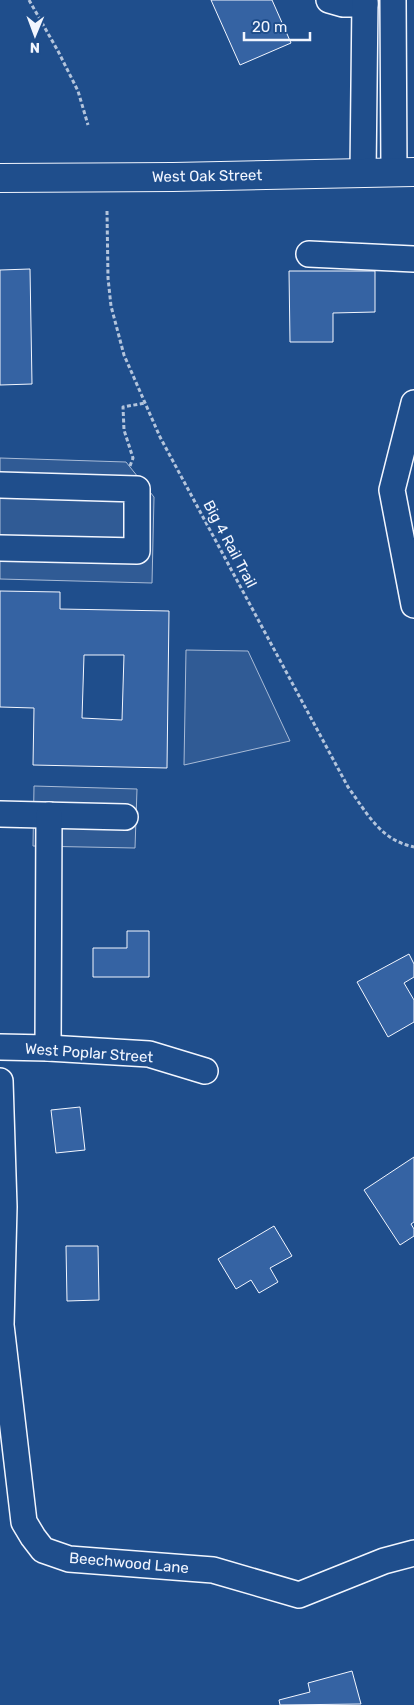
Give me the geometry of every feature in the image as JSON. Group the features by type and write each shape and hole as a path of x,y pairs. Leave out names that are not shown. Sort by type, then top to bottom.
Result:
{"main road":[{"name":"West Oak Street","path":"0,178 173,178 404,172"}],"street":[{"path":"329,0 343,4 365,2 363,173"},
{"path":"393,0 404,172"},
{"path":"309,254 414,259"},
{"path":"414,402 407,437 392,490 414,605"},
{"path":"0,485 137,489 137,551 0,548"},
{"path":"0,814 124,817"},
{"path":"48,1048 49,815"},
{"name":"West Poplar Street","path":"0,1047 149,1054 205,1071"},
{"name":"Beechwood Lane","path":"0,1081 4,1207 1,1325 24,1522 43,1550 69,1559 212,1570 299,1595 384,1561 414,1552"}],"path":[{"path":"29,0 78,91 88,125"},
{"name":"Big 4 Rail Trail","path":"107,211 108,278 111,306 124,355 160,437 348,787 380,831 401,844 414,847"},
{"path":"133,489 125,469 132,465 133,458 124,430 123,407 145,403"}],"shaded area":[{"path":"0,458 126,462 154,497 152,583 0,579"},
{"path":"186,650 248,651 290,741 184,765"},
{"path":"34,786 137,789 135,848 33,846"}],"building":[{"path":"211,0 272,0 291,43 240,65"},
{"path":"30,269 32,384 0,385 0,270"},
{"path":"289,271 375,271 375,312 333,313 333,342 290,342"},
{"path":"0,591 60,592 60,609 169,611 167,768 33,765 34,708 0,707","holes":["84,655 124,655 122,720 82,718"]},
{"path":"127,931 149,931 149,977 93,977 93,948 127,948"},
{"path":"409,954 414,964 414,977 404,983 414,1000 414,1022 388,1037 357,982"},
{"path":"80,1107 85,1150 56,1153 51,1110"},
{"path":"414,1157 414,1222 411,1224 414,1229 414,1236 400,1245 364,1190"},
{"path":"274,1226 292,1256 270,1268 278,1282 259,1293 251,1280 236,1289 218,1259"},
{"path":"66,1246 98,1246 99,1300 67,1301"},
{"path":"352,1671 361,1704 280,1705 279,1700 310,1692 308,1683"}]}
